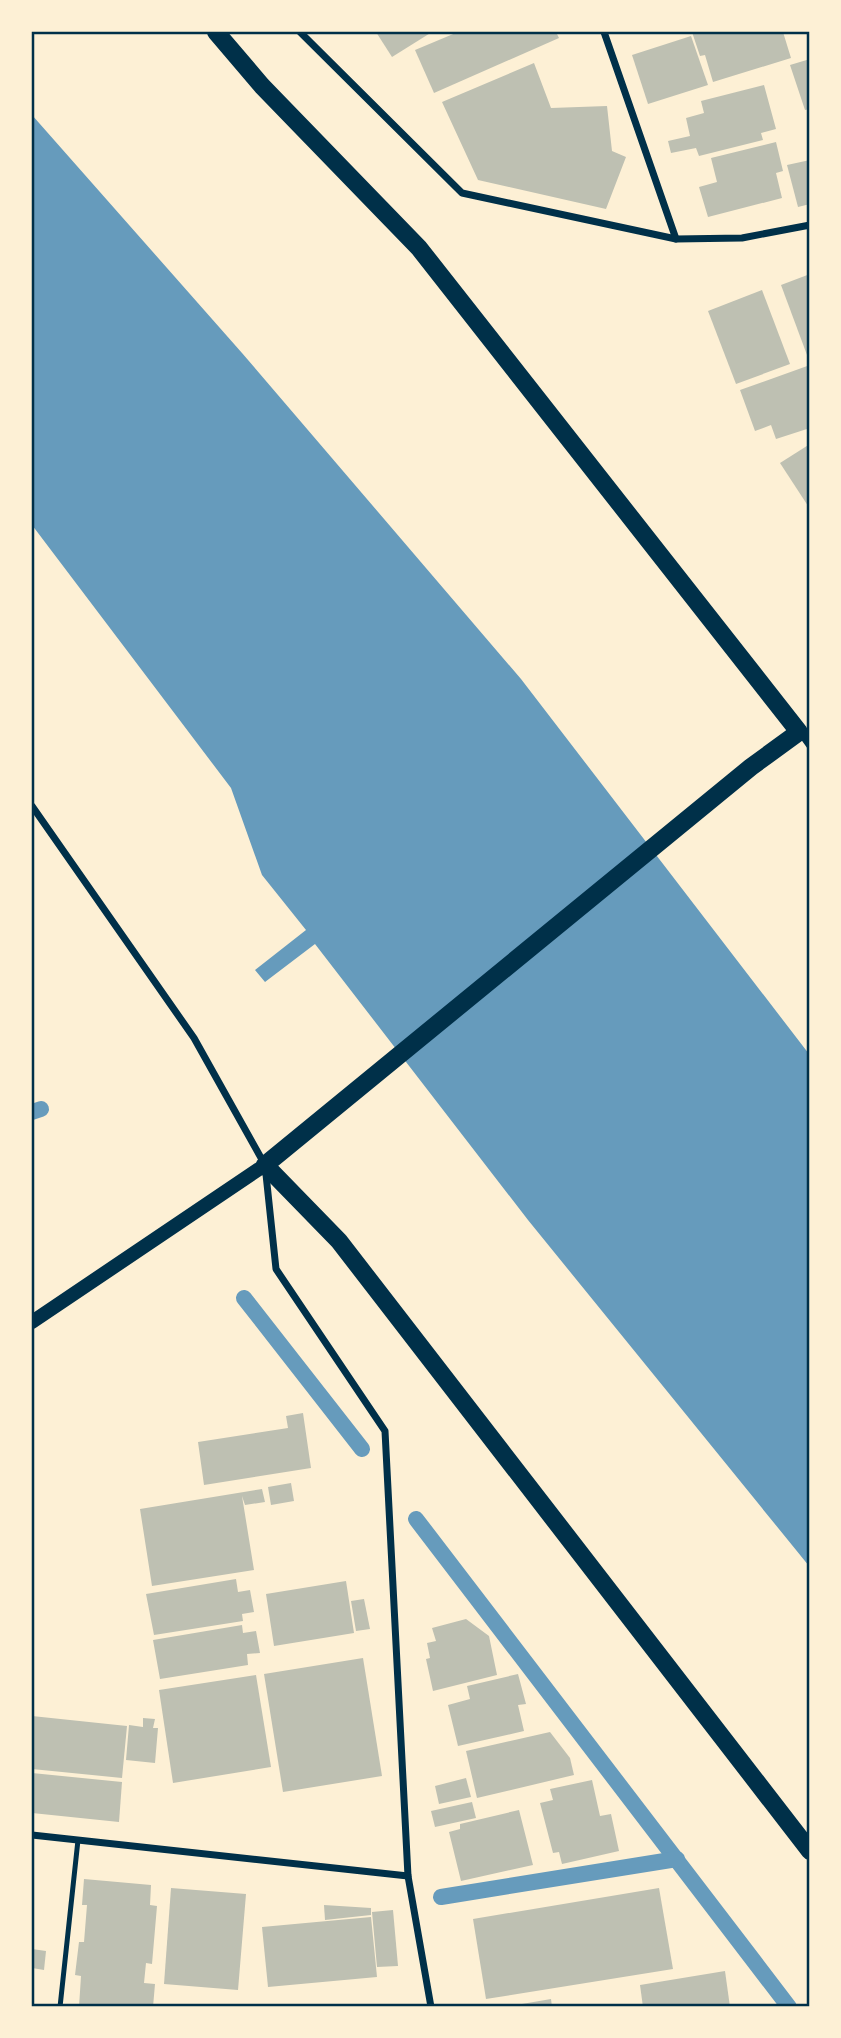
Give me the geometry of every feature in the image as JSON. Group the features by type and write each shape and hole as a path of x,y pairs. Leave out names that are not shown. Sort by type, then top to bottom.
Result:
{"main road":[{"path":"32,1322 265,1165 751,767 806,734 419,248 262,86 216,32"},
{"path":"265,1165 339,1241 810,1851"}],"street":[{"path":"300,32 462,193 676,239 742,238 810,225"},
{"path":"604,32 676,239"},
{"path":"32,806 194,1038 265,1165 276,1269 385,1431 408,1876 431,2007"},
{"path":"32,1835 408,1876"}],"lane":[{"path":"60,2007 78,1840"}],"water":[{"path":"32,115 242,353 521,679 809,1054 809,1566 528,1220 315,944 265,982 255,970 306,930 262,875 231,788 32,525"}],"building":[{"path":"376,32 432,32 392,57"},
{"path":"458,32 556,32 559,38 434,93 415,50"},
{"path":"692,32 783,32 791,58 713,82 705,55 700,56"},
{"path":"691,36 708,85 648,104 632,55"},
{"path":"810,59 810,109 805,110 790,65"},
{"path":"534,63 551,108 607,106 612,151 626,157 606,209 478,180 442,102"},
{"path":"764,85 776,129 761,133 763,140 699,156 696,148 671,153 668,141 690,136 686,118 704,113 701,101"},
{"path":"776,142 783,171 776,173 782,198 708,217 699,187 717,182 711,158"},
{"path":"810,160 810,204 798,207 787,165"},
{"path":"810,274 810,354 807,355 781,285"},
{"path":"762,290 790,364 736,384 708,311"},
{"path":"810,365 810,428 776,439 771,425 755,431 740,390"},
{"path":"810,444 810,509 780,463"},
{"path":"303,1413 311,1468 204,1485 198,1442 288,1428 286,1416"},
{"path":"291,1483 294,1501 271,1505 268,1487"},
{"path":"262,1489 265,1502 245,1505 242,1496 254,1570 152,1586 140,1509"},
{"path":"236,1579 238,1592 250,1590 254,1612 242,1614 243,1621 154,1635 146,1594"},
{"path":"346,1581 354,1633 274,1646 266,1594"},
{"path":"364,1599 370,1629 356,1631 351,1601"},
{"path":"466,1619 489,1636 497,1675 433,1691 426,1659 430,1658 427,1643 436,1641 432,1628"},
{"path":"242,1625 243,1633 256,1631 260,1653 247,1654 248,1665 160,1679 153,1640"},
{"path":"363,1658 382,1776 283,1792 264,1674"},
{"path":"518,1674 526,1704 518,1705 524,1731 458,1746 448,1705 470,1699 467,1686"},
{"path":"256,1675 271,1767 173,1783 159,1690"},
{"path":"32,1716 127,1726 122,1778 32,1769"},
{"path":"143,1718 155,1719 153,1728 158,1728 155,1763 126,1760 129,1725 143,1727"},
{"path":"550,1732 570,1758 574,1775 477,1798 466,1751"},
{"path":"32,1773 122,1782 119,1822 32,1813"},
{"path":"466,1778 471,1797 439,1804 435,1786"},
{"path":"592,1780 600,1816 611,1814 619,1851 562,1864 559,1852 553,1853 540,1803 553,1800 550,1789"},
{"path":"472,1802 476,1818 435,1827 431,1811"},
{"path":"519,1810 533,1865 461,1881 449,1832 460,1829 460,1824"},
{"path":"84,1879 151,1885 150,1905 157,1906 152,1964 146,1963 144,1983 155,1984 153,2007 79,2007 81,1976 75,1975 79,1942 84,1942 87,1905 82,1905"},
{"path":"171,1888 246,1894 238,1990 164,1984"},
{"path":"659,1888 673,1969 486,1999 473,1919"},
{"path":"324,1905 371,1908 371,1915 325,1920"},
{"path":"393,1910 398,1966 377,1967 372,1912"},
{"path":"371,1917 377,1977 268,1987 262,1927"},
{"path":"32,1949 46,1951 44,1970 32,1968"},
{"path":"725,1971 730,2007 643,2007 640,1985"},
{"path":"551,1999 552,2007 516,2007 516,2005"}],"waterway":[{"path":"32,1112 41,1109"},
{"path":"244,1298 362,1449"},
{"path":"416,1519 789,2007"},
{"path":"441,1897 677,1859"}]}
